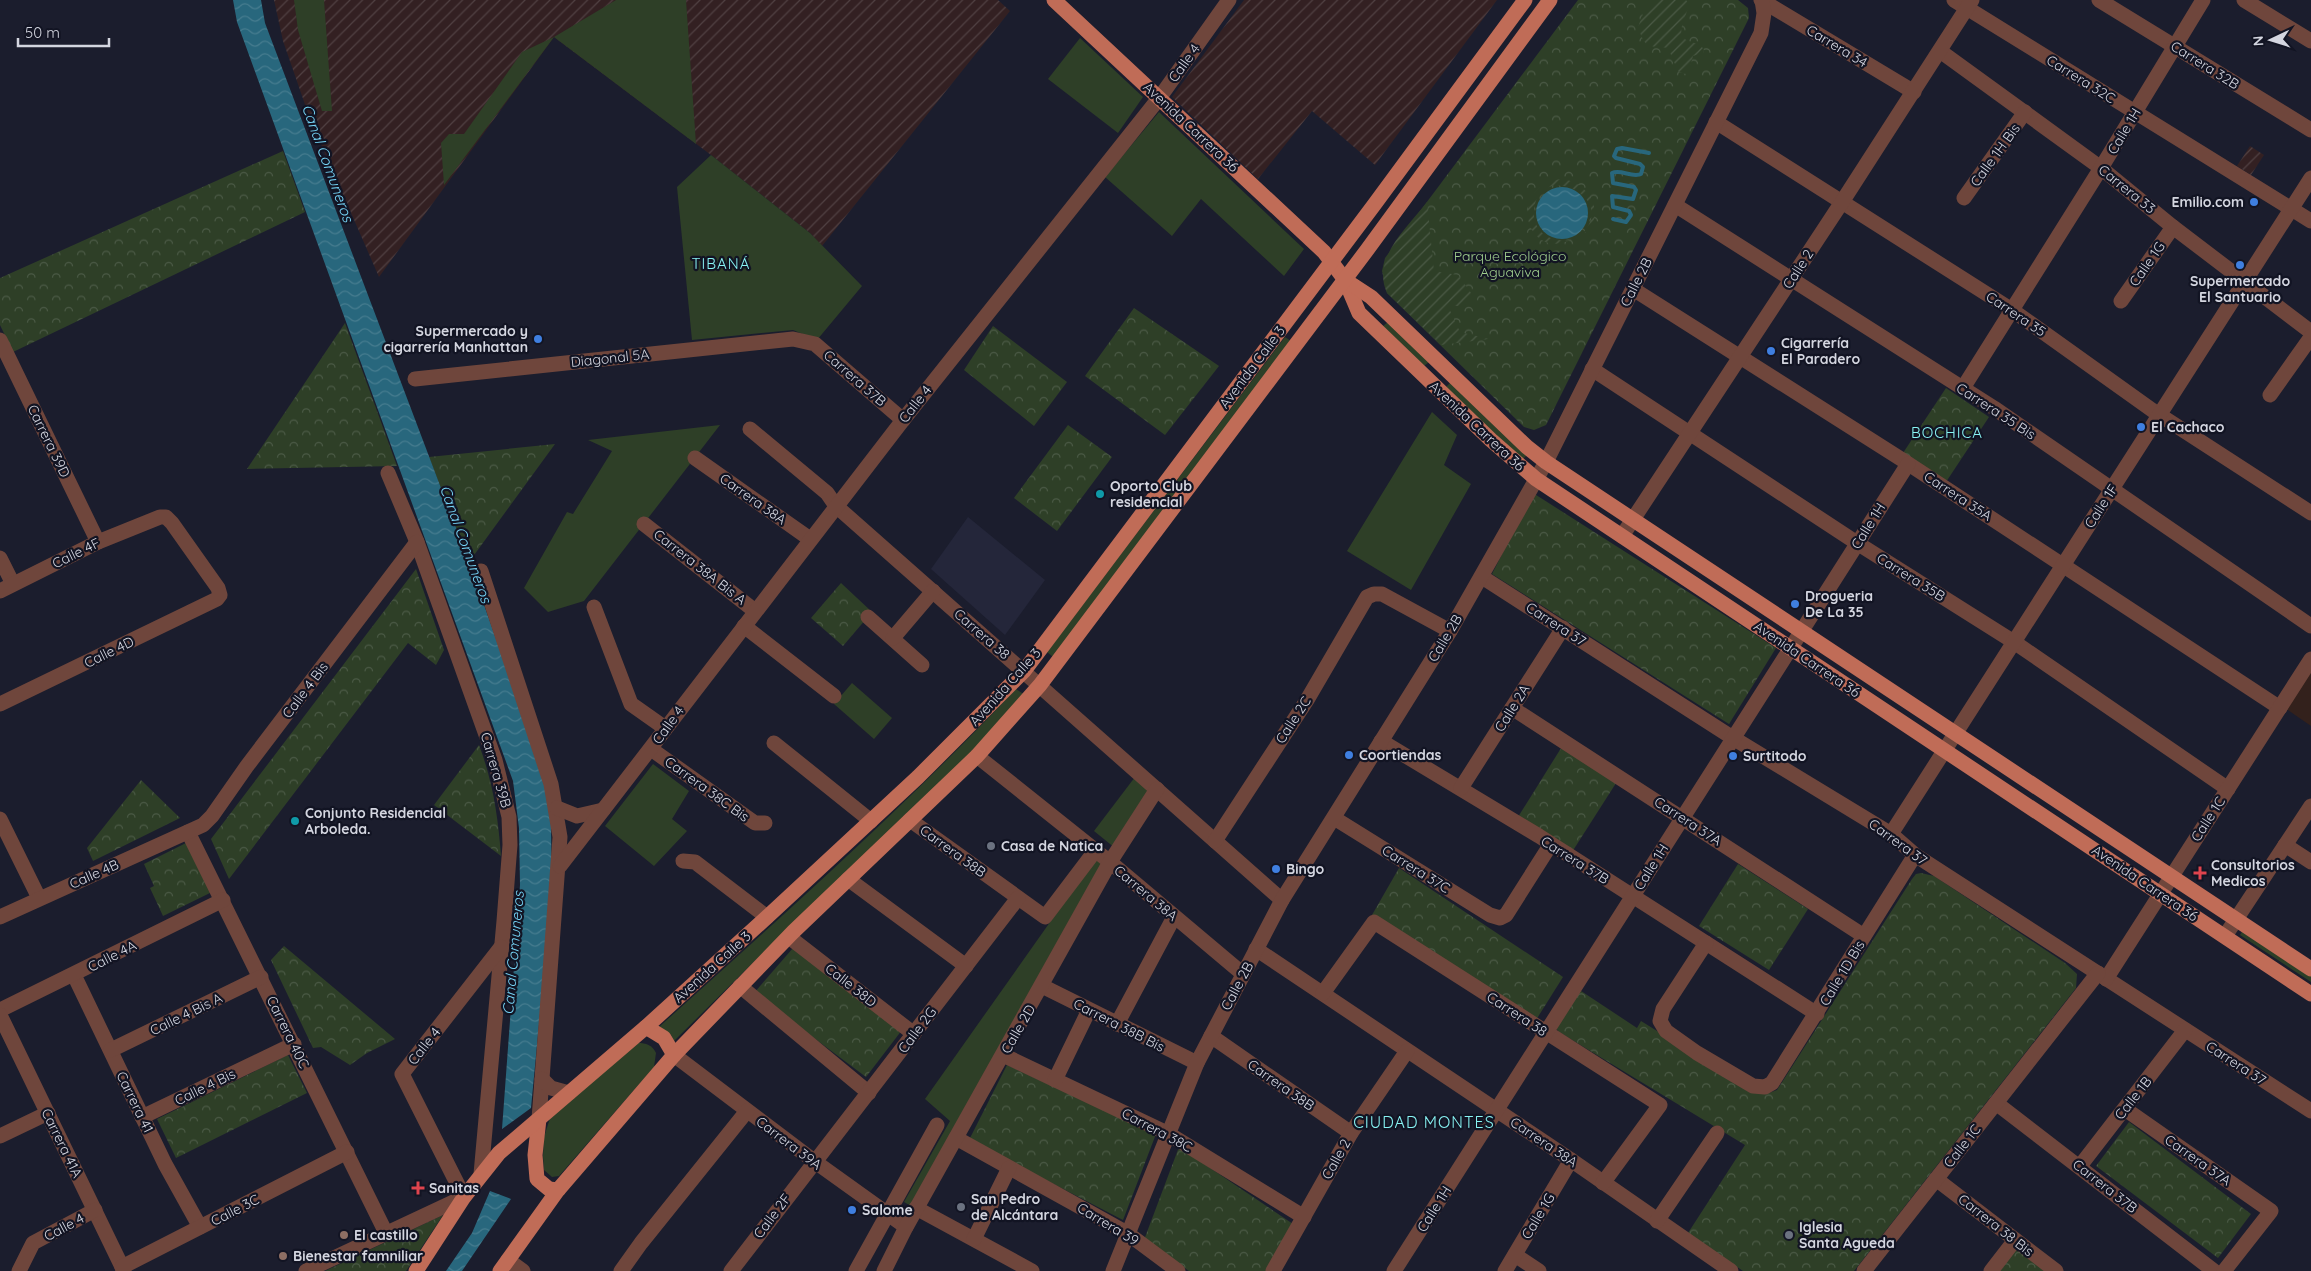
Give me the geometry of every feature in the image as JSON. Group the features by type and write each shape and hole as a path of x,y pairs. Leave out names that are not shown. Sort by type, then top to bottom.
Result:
{"main road":[{"name":"Avenida Carrera 36","path":"1054,0 1320,248 1345,280 1359,313 1536,479 2311,994"},
{"name":"Avenida Calle 3","path":"416,1271 464,1197 499,1153 646,1028 767,917 871,821 1024,671 1525,0"},
{"name":"Avenida Calle 3","path":"504,1266 558,1190 674,1055 789,937 977,756 1040,685 1345,280 1550,0"},
{"path":"1498,37 1514,50"},
{"name":"Avenida Carrera 36","path":"1345,280 1371,297 1546,462 2311,969"},
{"path":"1426,377 1439,362"},
{"path":"646,1028 664,1038 674,1055"},
{"path":"539,1120 535,1155 537,1178 549,1189 558,1190"}],"street":[{"name":"Calle 4","path":"560,866 810,539 1160,97 1229,0"},
{"name":"Carrera 34","path":"1762,0 1914,92"},
{"name":"Calle 2B","path":"1112,1271 1167,1133 1211,1036 1282,900 1450,631 1546,462 1761,33 1764,13 1762,0"},
{"name":"Carrera 32B","path":"2098,0 2311,130"},
{"name":"Calle 1H","path":"1963,388 2101,168 2203,0"},
{"path":"2244,0 2311,41"},
{"name":"Calle 2","path":"1622,536 1914,92 1940,51 1964,3"},
{"name":"Carrera 32C","path":"1964,3 2311,221"},
{"name":"Carrera 33","path":"1940,51 2101,168 2173,227 2311,332"},
{"name":"Calle 1H Bis","path":"1964,198 2025,112"},
{"name":"Carrera 35","path":"1716,122 2012,310 2160,414 2311,513"},
{"name":"Calle 1F","path":"1891,834 2311,178"},
{"name":"Carrera 35 Bis","path":"1675,205 1963,388 2113,488 2311,626"},
{"name":"Calle 1G","path":"2122,301 2173,227"},
{"name":"Carrera 35A","path":"1633,289 1908,464 2280,708"},
{"path":"2270,395 2311,337"},
{"name":"Diagonal 5A","path":"415,379 793,339 804,341"},
{"name":"Carrera 37B","path":"804,341 815,344 903,420"},
{"name":"Carrera 39D","path":"0,342 98,542"},
{"name":"Carrera 35B","path":"1592,369 1857,543 2014,642 2228,789"},
{"name":"Carrera 38","path":"750,428 827,493 836,506 1282,900"},
{"name":"Carrera 38A","path":"695,458 810,539"},
{"name":"Calle 1H","path":"1394,1271 1908,464"},
{"name":"Carrera 39B","path":"388,473 417,542 495,760 509,817 510,845 481,1174"},
{"name":"Calle 4F","path":"7,588 98,542 154,519 166,518 172,523 218,594"},
{"name":"Carrera 38A Bis A","path":"644,524 755,611"},
{"name":"Calle 4 Bis","path":"188,832 203,825 212,816 247,766 417,542"},
{"path":"0,558 7,588"},
{"path":"482,571 551,784 557,808 560,866 539,1120"},
{"name":"Carrera 37","path":"1482,577 1733,738 1891,834 1915,855 2311,1111"},
{"path":"893,638 933,591"},
{"name":"Calle 4D","path":"0,704 218,594"},
{"name":"Calle 2C","path":"1215,841 1307,700 1367,597 1374,594 1382,594 1450,631"},
{"path":"594,607 631,704 665,728"},
{"path":"868,617 922,665"},
{"path":"744,626 834,696"},
{"name":"Calle 2A","path":"1461,788 1563,628"},
{"name":"Calle 1C","path":"1864,1271 1996,1102 2102,976 2172,876 2311,659"},
{"name":"Carrera 37A","path":"1512,708 1864,936"},
{"name":"Carrera 37B","path":"1381,741 1551,844 1817,1014"},
{"path":"774,743 871,821"},
{"name":"Carrera 38C Bis","path":"651,749 755,824 765,823"},
{"name":"Carrera 38A","path":"977,756 1110,862 1243,974"},
{"name":"Calle 2D","path":"884,1271 916,1208 1110,862 1157,789"},
{"path":"2224,936 2311,806"},
{"path":"557,808 576,816 603,810"},
{"path":"0,818 39,898"},
{"name":"Carrera 37C","path":"1334,818 1490,916 1500,918 1506,914 1551,844"},
{"name":"Carrera 38B","path":"910,820 1045,917 1095,851"},
{"name":"Calle 4B","path":"0,917 188,832"},
{"name":"Carrera 40C","path":"188,832 386,1233"},
{"path":"2285,845 2311,862"},
{"name":"Calle 1D Bis","path":"1706,943 1663,1009 1660,1021 1666,1031 1697,1053 1753,1086 1765,1087 1772,1083 1817,1014 1915,855"},
{"path":"683,862 695,862 767,917"},
{"path":"848,879 966,966"},
{"name":"Calle 2G","path":"814,1161 869,1093 1018,898"},
{"name":"Calle 4A","path":"0,1010 223,900"},
{"path":"1117,1024 1174,917"},
{"name":"Carrera 38","path":"1323,993 1374,922 1660,1105 1604,1182"},
{"name":"Calle 38D","path":"789,937 914,1034"},
{"name":"Calle 4","path":"464,1197 402,1074 502,946"},
{"name":"Carrera 38A","path":"1256,949 1604,1182 1657,1221 1731,1271"},
{"name":"Carrera 41","path":"74,974 165,1164 200,1227"},
{"name":"Calle 4 Bis A","path":"110,1050 261,977"},
{"path":"740,986 869,1093"},
{"name":"Carrera 38B Bis","path":"1042,986 1197,1064"},
{"path":"1055,1080 1088,1010"},
{"name":"Carrera 41A","path":"0,1015 123,1269"},
{"name":"Calle 1B","path":"2080,1166 2185,1030"},
{"name":"Carrera 38B","path":"1211,1036 1351,1133"},
{"name":"Calle 4 Bis","path":"142,1117 294,1044"},
{"name":"Calle 2","path":"1273,1271 1351,1133 1407,1051"},
{"name":"Carrera 39A","path":"674,1055 814,1161 906,1227"},
{"name":"Carrera 38C","path":"1003,1055 1167,1133 1304,1217"},
{"path":"542,1078 551,1088 569,1093"},
{"name":"Carrera 37B","path":"1996,1102 2214,1271"},
{"name":"Carrera 37A","path":"2124,1109 2271,1211 2224,1271"},
{"path":"622,1271 641,1242 747,1111"},
{"path":"0,1136 48,1113"},
{"path":"856,1271 937,1126"},
{"path":"1657,1221 1717,1133"},
{"name":"Carrera 39","path":"956,1138 1128,1233 1178,1271"},
{"name":"Calle 3C","path":"123,1269 200,1227 347,1152"},
{"name":"Calle 1G","path":"1505,1271 1571,1160"},
{"name":"Calle 2F","path":"731,1271 814,1161"},
{"path":"974,1239 1010,1168"},
{"name":"Carrera 38 Bis","path":"1936,1179 2056,1271"},
{"path":"306,1271 464,1197"},
{"path":"916,1208 1032,1271"},
{"name":"Calle 4","path":"19,1271 34,1243 95,1210"},
{"path":"1991,1271 2015,1240"},
{"path":"1514,1255 1539,1271"},
{"path":"504,1266 524,1271"}],"shaded area":[{"path":"274,0 998,0 1010,11 822,246 810,233 711,155 554,37 379,277 310,119 283,41"},
{"path":"1244,0 1497,0 1375,165 1312,111 1258,179 1172,97"},
{"path":"2250,146 2264,155 2251,175 2237,166"},
{"path":"968,517 1045,580 1005,635 931,569"},
{"path":"2311,669 2311,726 2285,708"}],"green space":[{"path":"294,0 324,0 332,111 322,111 298,30"},
{"path":"616,0 686,0 696,144 554,37"},
{"name":"Parque Ecológico Aguaviva","path":"1578,0 1738,0 1748,8 1749,18 1546,425 1534,430 1524,427 1387,293 1382,271 1385,258"},
{"path":"1660,0 1686,0 1689,4 1681,30 1682,35 1690,42 1700,44 1704,50 1703,53 1693,56 1689,71 1685,74 1678,71 1668,48 1651,46 1645,43 1638,27 1646,6"},
{"path":"554,37 444,185 441,143 449,134 464,134 522,52"},
{"path":"1080,38 1143,97 1118,133 1048,79"},
{"path":"1159,112 1304,249 1284,276 1201,199 1172,236 1105,177"},
{"path":"283,151 305,212 13,352 0,325 0,278"},
{"path":"711,155 810,233 862,286 817,340 793,330 692,340 677,187"},
{"path":"1561,179 1572,181 1588,194 1593,203 1595,213 1593,222 1588,230 1578,237 1590,223 1591,209 1585,198 1574,190 1561,186 1548,187 1538,196 1534,212 1537,226 1545,235 1557,240 1570,240 1555,244 1542,240 1533,232 1528,220 1528,207 1533,195 1544,185"},
{"path":"1427,202 1434,271 1458,275 1474,297 1460,306 1448,306 1460,332 1489,339 1441,345 1387,293 1383,280 1388,255 1402,233"},
{"path":"1134,308 1219,366 1165,435 1085,376"},
{"path":"1388,322 1429,362 1424,366 1383,326"},
{"path":"345,323 397,466 247,469"},
{"path":"993,326 1067,382 1034,426 964,370"},
{"path":"1285,337 1291,341 1053,657 1047,652"},
{"path":"1451,382 1528,454 1522,460 1445,388"},
{"path":"1946,388 1989,417 1946,482 1903,453"},
{"path":"1432,412 1457,435 1444,465 1471,484 1411,590 1347,551"},
{"path":"720,425 584,601 548,612 524,588 567,512 573,514 612,451 588,440"},
{"path":"1068,425 1112,457 1057,531 1014,498"},
{"path":"555,444 469,562 429,457"},
{"path":"1533,493 1776,648 1729,724 1492,574"},
{"path":"416,569 444,650 436,665 408,643 229,879 211,839"},
{"path":"841,583 872,612 843,646 811,618"},
{"path":"852,683 892,718 874,739 834,704"},
{"path":"1016,689 1025,695 973,752 779,937 674,1041 671,1035 659,1027 886,819"},
{"path":"479,745 488,772 494,800 501,856 434,805"},
{"path":"1563,745 1618,780 1572,852 1518,817"},
{"path":"653,764 689,791 672,819 687,831 654,866 605,826"},
{"path":"1135,777 1149,789 1115,848 1094,831"},
{"path":"141,780 180,818 93,861 87,848"},
{"path":"188,842 212,892 163,916 150,888 154,886 144,864"},
{"path":"1096,857 1105,862 911,1206 904,1202 950,1121 925,1099"},
{"path":"1738,864 1808,909 1769,970 1699,926"},
{"path":"1399,868 1563,977 1536,1020 1372,915"},
{"path":"1921,873 1934,876 2065,963 2077,974 2076,988 1854,1271 1743,1271 1688,1233 1745,1145 1559,1032 1555,1027 1575,987 1637,1028 1641,1021 1755,1092 1769,1093 1777,1090 1912,879 1916,874"},
{"path":"2243,930 2311,976 2311,982 2240,935"},
{"path":"284,946 395,1039 367,1053 350,1065 321,1047 313,1048 271,960"},
{"path":"793,948 902,1030 866,1077 754,993"},
{"path":"638,1043 644,1043 653,1048 656,1053 654,1067 559,1176 552,1177 544,1170 543,1156 544,1137 550,1118"},
{"path":"288,1055 307,1093 176,1158 157,1119"},
{"path":"1007,1065 1156,1134 1123,1220 969,1140"},
{"path":"2129,1122 2251,1214 2218,1258 2096,1166"},
{"path":"1179,1147 1293,1224 1267,1271 1189,1271 1144,1240"},
{"path":"443,1215 406,1271 325,1271"},
{"path":"2017,1248 2046,1271 2000,1271"}],"water":[{"path":"233,0 261,0 265,23 469,562 542,770 551,825 552,888 531,1108 502,1129 520,885 519,828 513,781 237,22"},
{"path":"1557,187 1567,187 1577,191 1584,198 1588,213 1584,228 1577,235 1567,239 1557,239 1547,235 1540,228 1536,218 1536,208 1540,198 1547,191"},
{"path":"490,1191 511,1199 462,1271 446,1271 472,1233"}],"waterway":[{"path":"1613,219 1626,222 1631,215 1629,211 1613,207 1612,196 1633,199 1636,190 1634,187 1613,183 1612,173 1619,172 1638,175 1641,174 1643,167 1640,164 1616,158 1614,156 1617,149 1622,148 1649,153"}],"place":[{"name":"Emilio.com","path":"2254,202"},
{"name":"Supermercado El Santuario","path":"2240,265"},
{"name":"Supermercado y cigarrería Manhattan","path":"538,339"},
{"name":"Cigarrería El Paradero","path":"1771,351"},
{"name":"El Cachaco","path":"2141,427"},
{"name":"Oporto Club residencial","path":"1100,494"},
{"name":"Drogueria De La 35","path":"1795,604"},
{"name":"Coortiendas","path":"1349,755"},
{"name":"Surtitodo","path":"1733,756"},
{"name":"Conjunto Residencial Arboleda.","path":"295,821"},
{"name":"Casa de Natica","path":"991,846"},
{"name":"Bingo","path":"1276,869"},
{"name":"Consultorios Medicos","path":"2200,873"},
{"name":"Sanitas","path":"418,1188"},
{"name":"San Pedro de Alcántara","path":"961,1207"},
{"name":"Salome","path":"852,1210"},
{"name":"El castillo","path":"344,1235"},
{"name":"Iglesia Santa Agueda","path":"1789,1235"},
{"name":"Bienestar famniliar","path":"283,1256"}],"district":[{"name":"TIBANÁ","path":"721,263"},
{"name":"BOCHICA","path":"1947,432"},
{"name":"CIUDAD MONTES","path":"1424,1122"}],"water label":[{"name":"Canal Comuneros","path":"328,163"},
{"name":"Canal Comuneros","path":"466,544"},
{"name":"Canal Comuneros","path":"513,953"}]}
